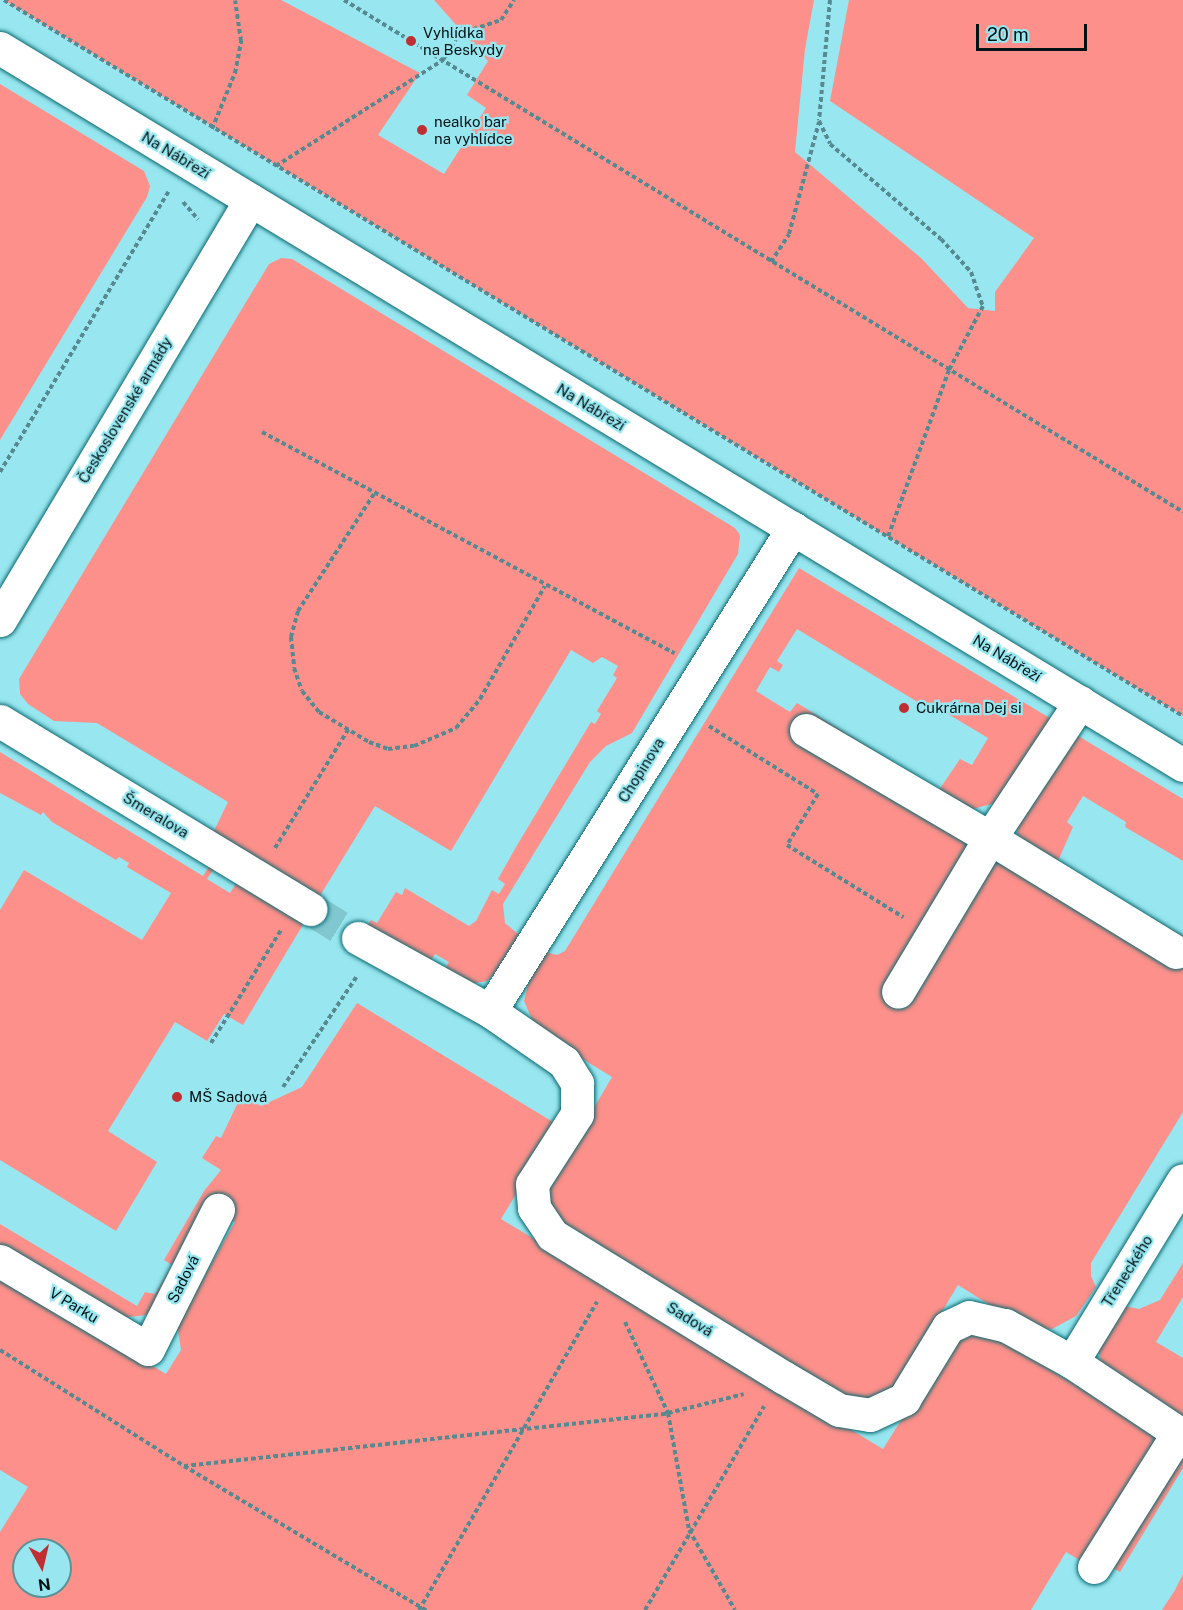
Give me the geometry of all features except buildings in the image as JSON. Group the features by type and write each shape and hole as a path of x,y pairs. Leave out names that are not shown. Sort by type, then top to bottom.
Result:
{"street":[{"name":"Na Nábřeží","path":"0,48 1183,765"},
{"name":"Československé armády","path":"0,620 250,200"},
{"name":"Chopinova","path":"490,1011 793,528"},
{"path":"898,992 990,838 1080,702"},
{"name":"Šmeralova","path":"0,721 305,905"},
{"path":"806,730 1176,951"},
{"name":"Sadová","path":"367,943 490,1011 564,1062 577,1083 577,1114 532,1184 534,1208 552,1235 611,1279 779,1381 839,1410 870,1415 904,1399 948,1327 969,1317 1005,1325 1072,1362 1181,1435"},
{"name":"Třeneckého","path":"1072,1362 1183,1180"},
{"name":"Sadová","path":"148,1349 218,1210"},
{"name":"V Parku","path":"0,1261 148,1349"},
{"path":"1094,1567 1181,1435"}],"path":[{"path":"4,0 1183,716"},
{"path":"0,472 171,188 191,164 213,128 235,73 241,41 235,0"},
{"path":"344,0 1183,512"},
{"path":"276,166 442,60 459,34 501,20 514,0"},
{"path":"771,262 789,234 819,121 830,0"},
{"path":"819,121 830,144 941,239 971,272 982,306 949,370 875,578"},
{"path":"262,432 545,586 705,669"},
{"path":"374,494 298,611 291,637 294,668 302,691 320,712 348,730 388,749 434,741 456,728 480,699 545,586"},
{"path":"680,708 818,794 787,845 932,934"},
{"path":"258,877 348,730"},
{"path":"211,1043 305,905"},
{"path":"283,1087 367,943"},
{"path":"611,1279 668,1413 689,1530 735,1610"},
{"path":"420,1608 611,1279"},
{"path":"0,1350 184,1466 426,1610"},
{"path":"184,1466 668,1413 779,1381"},
{"path":"645,1610 689,1530 779,1381"}],"shaded area":[{"path":"4,0 281,0 420,73 378,135 444,174 486,108 467,95 488,61 434,0 814,0 805,49 795,152 921,258 968,308 995,311 995,292 1034,238 830,101 849,0 1183,0 1183,716"},
{"path":"0,84 144,171 150,186 147,197 0,440"},
{"path":"281,258 292,259 735,528 740,535 738,554 632,733 606,746 590,762 503,904 505,923 525,940 487,981 470,984 442,974 449,962 435,954 428,965 366,927 371,920 377,923 396,892 402,895 405,888 469,926 476,921 492,890 499,894 505,884 498,879 516,847 591,722 595,724 601,714 597,711 617,678 613,675 618,666 602,657 593,663 571,650 451,851 375,806 318,899 212,835 228,802 97,723 54,721 28,704 20,694 19,679 269,264"},
{"path":"799,568 1053,720 995,803 969,810 939,790 960,759 972,765 988,738 943,711 939,715 797,629 777,661 783,665 779,672 770,667 756,691 790,712 797,703 908,771 904,778 1183,936 1183,1112 1091,1263 1091,1276 1096,1287 1076,1316 1052,1329 1025,1327 958,1285 897,1386 885,1395 851,1402 566,1232 548,1200 549,1185 612,1077 537,1031 524,1001 529,981 545,952 557,955 565,951"},
{"path":"1070,731 1183,799 1183,861 1125,827 1126,822 1083,796 1067,822 1073,827 1058,861 1018,837 1017,824"},
{"path":"0,752 203,876 212,862 214,869 207,879 230,893 237,882 307,918 243,1025 224,1014 207,1041 175,1022 108,1131 157,1162 116,1231 0,1160 0,910 24,870 142,940 171,893 127,867 129,863 119,857 116,860 52,822 43,812 41,815 0,793"},
{"path":"357,1003 558,1125 501,1219 883,1449 947,1347 961,1336 982,1333 1000,1339 1183,1450 1183,1468 1120,1572 1098,1560 1093,1568 1066,1552 1031,1610 0,1610 0,1532 28,1487 0,1470 0,1274 166,1374 181,1350 177,1324 235,1222 218,1213 158,1308 146,1315 121,1318 0,1248 0,1224 137,1306 145,1292 155,1294 172,1265 164,1260 204,1191 221,1170 202,1158 216,1136 221,1138 242,1094 261,1106 302,1087"},
{"path":"1183,1263 1183,1297 1156,1342 1183,1358 1183,1422 1101,1363 1098,1348 1124,1306 1139,1309 1160,1300"},
{"path":"1183,1574 1183,1610 1162,1610 1175,1590"}],"tunnel":[{"path":"311,909 358,938"}],"place":[{"name":"Vyhlídka na Beskydy","path":"411,41"},
{"name":"nealko bar na vyhlídce","path":"422,130"},
{"name":"Cukrárna Dej si","path":"904,708"},
{"name":"MŠ Sadová","path":"177,1097"}]}
